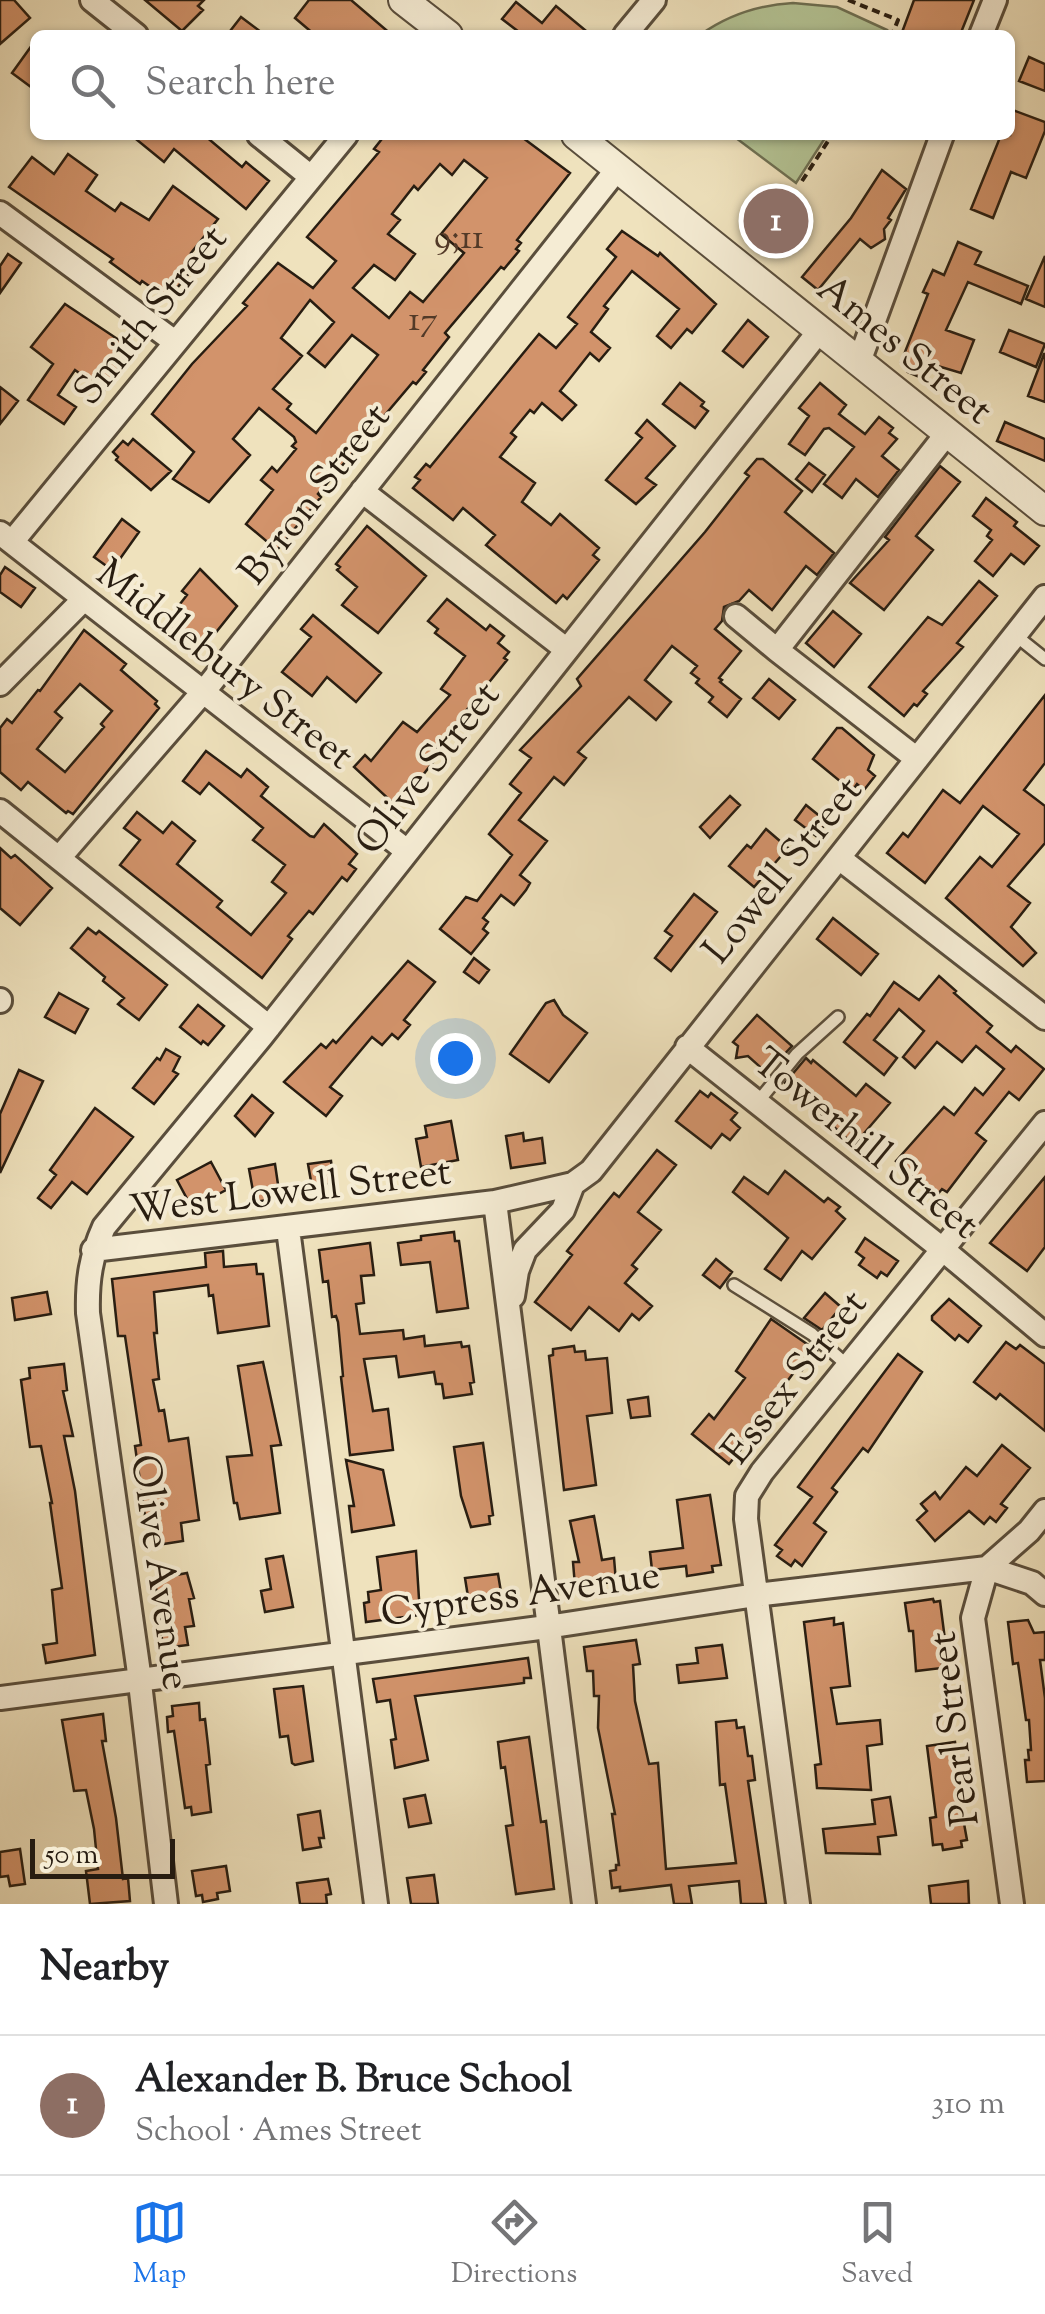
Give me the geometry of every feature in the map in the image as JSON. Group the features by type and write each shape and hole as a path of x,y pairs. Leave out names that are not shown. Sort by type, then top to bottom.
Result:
{"street":[{"path":"92,0 130,30"},
{"path":"403,0 437,30"},
{"path":"629,30 654,0"},
{"path":"983,30 995,0"},
{"path":"265,140 310,176"},
{"name":"Smith Street","path":"6,537 342,140"},
{"name":"Ames Street","path":"582,140 1045,511"},
{"path":"859,362 940,140"},
{"name":"Byron Street","path":"59,858 204,692 618,168"},
{"path":"0,213 174,342"},
{"name":"Olive Street","path":"93,1250 104,1226 269,1027 820,330"},
{"path":"777,650 948,432"},
{"path":"362,491 566,650"},
{"name":"Middlebury Street","path":"6,537 407,851"},
{"name":"Lowell Street","path":"510,1319 517,1271 525,1250 564,1210 573,1184 591,1171 1045,597"},
{"path":"0,684 84,598"},
{"path":"736,616 917,759"},
{"path":"0,810 269,1027"},
{"path":"838,858 1045,1018"},
{"name":"Towerhill Street","path":"687,1047 941,1248 1045,1336"},
{"name":"Essex Street","path":"798,1904 746,1518 747,1496 848,1364 1045,1124"},
{"path":"495,1202 573,1184"},
{"name":"Lowell Street","path":"495,1202 584,1904"},
{"name":"West Lowell Street","path":"93,1250 495,1202"},
{"path":"288,1229 376,1904"},
{"name":"Olive Avenue","path":"93,1250 87,1284 88,1313 166,1904"},
{"path":"987,1568 1029,1531 1045,1511"},
{"name":"Cypress Avenue","path":"0,1698 547,1628 756,1595 987,1568 1032,1584 1045,1594"},
{"name":"Pearl Street","path":"987,1568 973,1618 1012,1904"}],"lane":[{"path":"1015,635 1045,659"},
{"path":"757,1103 797,1054 838,1017"},
{"path":"734,1285 812,1334 848,1364"}],"path":[{"path":"848,0 898,20 894,30"},
{"path":"802,182 829,140"}],"green space":[{"path":"793,3 837,7 887,30 708,30 744,12"},
{"path":"739,140 824,140 796,183"}],"building":[{"path":"0,0 14,0 30,18 0,44"},
{"path":"145,0 204,0 198,6 203,10 181,30"},
{"path":"309,0 351,0 386,30 309,30 295,18"},
{"path":"914,0 974,0 962,30 903,30"},
{"path":"516,2 542,23 556,6 585,30 516,30 502,19"},
{"path":"241,17 258,30 231,30"},
{"path":"30,48 30,86 12,73"},
{"path":"1029,57 1045,64 1045,91 1019,81"},
{"path":"1015,111 1045,122 1026,178 1011,172 993,218 971,209 999,140 1015,140"},
{"path":"137,140 210,140 242,167 246,162 269,181 246,209 174,149 164,162"},
{"path":"381,140 526,140 570,173 517,240 521,243 516,249 519,251 445,333 449,337 423,370 426,372 416,384 413,382 318,494 321,497 277,550 246,524 273,490 261,480 272,467 277,472 296,449 292,446 296,442 294,437 259,408 233,439 250,455 209,502 173,479 194,452 152,414 247,306 243,303 278,263 313,288 336,261 307,237 379,152 374,149","holes":["464,160 487,178 441,234 464,253 423,302 410,292 389,318 353,288 374,265 395,280 415,254 388,234 400,220 392,214 414,186 418,190 440,164 452,175","310,300 334,322 308,353 325,367 352,335 378,355 316,433 287,409 291,404 273,389 302,356 281,338"]},
{"path":"68,154 97,175 86,191 115,211 121,203 149,220 173,186 218,219 191,253 200,260 168,299 142,281 140,284 110,262 113,259 9,187 32,157 54,174"},
{"path":"882,170 906,189 888,218 891,220 884,229 885,239 871,248 860,239 818,290 802,277 851,218"},
{"path":"622,231 658,256 660,253 716,304 692,333 687,329 671,348 657,336 679,309 632,271 604,306 608,309 591,332 610,348 599,361 590,353 560,391 576,405 562,420 542,403 534,413 530,410 511,433 516,437 500,457 535,483 522,502 551,525 560,514 599,548 593,555 599,560 567,599 563,595 556,603 486,545 495,535 463,508 453,520 413,488 420,480 415,477 426,464 430,467 539,334 556,348 577,324 568,317 616,257 607,249"},
{"path":"958,242 981,252 975,264 1028,286 1021,304 968,282 946,330 974,340 961,373 928,363 922,378 908,372 911,366 901,362 928,294 923,292 933,270 944,275"},
{"path":"8,254 21,263 0,293 0,266"},
{"path":"1045,256 1045,307 1026,299"},
{"path":"65,304 131,348 104,391 75,370 58,395 76,407 64,424 28,400 53,364 31,347"},
{"path":"748,320 768,337 743,367 723,351"},
{"path":"1009,330 1045,344 1036,367 1000,352"},
{"path":"1045,354 1045,402 1028,396"},
{"path":"680,383 704,402 701,406 708,411 695,428 663,404"},
{"path":"820,383 846,405 839,414 865,434 879,417 893,428 889,433 897,439 882,456 899,470 878,497 856,479 842,498 824,484 854,447 829,428 824,429 805,455 789,444 809,416 799,408"},
{"path":"0,387 18,401 0,424"},
{"path":"647,420 675,446 646,478 656,485 636,504 606,480 642,438 636,433"},
{"path":"1005,422 1045,439 1045,461 997,441"},
{"path":"133,439 171,471 151,490 116,460 113,452 123,441 128,445"},
{"path":"757,459 763,459 802,491 785,512 834,553 817,575 806,566 772,610 749,590 739,601 724,607 722,621 715,629 741,651 719,678 741,699 727,717 709,702 713,697 696,683 699,679 691,673 697,666 672,646 645,680 671,702 656,720 629,697 578,752 586,758 564,785 554,777 519,820 547,841 520,875 530,883 514,905 501,895 483,918 488,922 483,929 488,933 471,954 440,929 466,897 477,901 512,855 489,834 521,793 510,784 531,758 520,750 581,686 577,679 705,532 749,476 745,473"},
{"path":"809,463 825,475 812,492 796,479"},
{"path":"940,466 960,482 916,536 933,550 884,610 850,583 889,540 885,537"},
{"path":"986,498 1017,522 1014,526 1039,546 1024,564 1011,554 993,576 975,561 992,540 987,536 991,530 973,516"},
{"path":"122,519 139,532 112,570 94,557"},
{"path":"367,526 426,576 378,633 342,605 357,587 337,570 340,567 336,564"},
{"path":"5,567 35,588 21,607 0,592 0,575"},
{"path":"200,569 237,606 205,646 166,622 187,595 182,591"},
{"path":"979,581 997,596 957,643 963,647 923,691 927,694 904,716 869,687 928,617 942,625"},
{"path":"447,599 486,630 490,625 504,636 498,643 509,652 504,658 507,660 436,748 440,752 433,762 402,802 399,800 395,805 354,767 365,755 371,761 403,722 417,732 450,695 441,689 465,656 435,633 438,629 428,621"},
{"path":"833,611 861,634 834,667 806,643"},
{"path":"313,615 381,673 356,702 327,677 312,696 282,672 311,637 301,629"},
{"path":"84,630 126,664 121,670 157,701 159,708 73,814 66,813 28,782 21,790 0,772 0,728 7,719 12,723","holes":["80,684 112,711 101,724 104,727 65,772 37,749 62,718 55,712"]},
{"path":"769,679 795,700 779,719 753,698"},
{"path":"1045,695 1045,763 1024,790 1045,806 1045,843 1008,886 1030,903 1011,927 1036,953 1023,966 946,898 980,857 992,867 1019,834 983,806 925,883 887,853 903,833 908,837 943,790 960,803"},
{"path":"837,728 874,755 868,770 875,776 864,790 857,784 852,791 813,759"},
{"path":"206,751 241,777 247,769 268,787 261,796 310,836 314,837 324,824 357,854 349,864 356,869 347,881 342,877 313,914 309,911 262,978 120,865 140,840 124,828 137,812 163,833 172,822 195,841 177,864 222,901 217,907 251,935 286,893 272,882 285,865 253,840 263,828 209,783 200,794 183,781"},
{"path":"730,796 740,805 710,838 700,827"},
{"path":"806,805 827,822 816,836 795,820"},
{"path":"766,829 788,848 754,887 729,866"},
{"path":"0,848 11,858 15,855 52,888 20,925 0,908"},
{"path":"694,894 717,912 671,971 655,958 672,936 665,931"},
{"path":"833,918 878,954 861,975 817,939"},
{"path":"88,928 96,934 99,931 167,985 139,1020 118,1004 124,998 103,981 105,977 71,948"},
{"path":"474,958 489,970 479,983 464,972"},
{"path":"408,961 435,982 404,1020 410,1025 398,1039 392,1034 382,1045 372,1037 330,1087 342,1096 326,1116 284,1082 321,1044 326,1048 333,1040 336,1043"},
{"path":"939,976 992,1026 987,1032 1011,1052 1016,1046 1044,1069 1019,1100 1009,1092 976,1133 986,1141 947,1192 942,1189 937,1195 896,1161 944,1107 954,1115 975,1088 983,1095 1004,1069 976,1046 962,1062 937,1042 915,1068 903,1057 924,1031 899,1009 874,1040 897,1058 884,1075 844,1042 867,1014 870,1016 894,982 919,1000"},
{"path":"59,993 88,1009 75,1033 45,1017"},
{"path":"554,1000 563,1015 587,1033 549,1082 510,1054 546,1003"},
{"path":"198,1005 224,1026 208,1045 180,1027"},
{"path":"757,1015 792,1046 767,1073 748,1056 736,1058 738,1046 733,1042"},
{"path":"166,1049 180,1057 173,1071 178,1074 154,1104 133,1088"},
{"path":"806,1058 856,1096 866,1084 890,1103 854,1145 785,1083"},
{"path":"19,1070 43,1081 0,1173 0,1114"},
{"path":"700,1091 708,1097 711,1093 737,1113 731,1120 740,1128 730,1140 722,1134 711,1148 676,1121"},
{"path":"252,1095 273,1113 255,1136 235,1116"},
{"path":"95,1108 133,1137 87,1194 72,1182 51,1208 38,1198 56,1175 50,1170"},
{"path":"451,1121 458,1160 421,1167 416,1139 427,1137 425,1126"},
{"path":"523,1133 524,1141 542,1138 545,1163 511,1168 506,1136"},
{"path":"657,1150 676,1165 638,1212 661,1230 632,1265 637,1269 625,1283 652,1306 639,1320 632,1314 619,1331 589,1307 571,1330 535,1302 572,1255 567,1251 614,1193 619,1197"},
{"path":"331,1161 334,1183 312,1187 308,1164"},
{"path":"211,1162 226,1190 192,1208 177,1180"},
{"path":"275,1164 280,1198 255,1202 249,1169"},
{"path":"785,1171 824,1202 828,1198 840,1207 836,1211 845,1219 812,1259 802,1251 781,1280 765,1269 788,1238 733,1192 744,1177 768,1194"},
{"path":"1045,1177 1045,1247 1027,1271 990,1243"},
{"path":"454,1232 455,1241 459,1241 468,1308 437,1312 430,1262 401,1265 398,1243"},
{"path":"865,1238 898,1261 887,1276 881,1272 877,1278 859,1265 864,1258 856,1252"},
{"path":"370,1243 374,1275 361,1276 364,1303 356,1304 360,1334 403,1330 404,1339 424,1336 425,1346 461,1342 462,1347 469,1346 474,1382 470,1383 472,1394 444,1398 442,1384 436,1384 434,1372 399,1377 396,1356 364,1359 373,1411 388,1409 393,1450 350,1455 338,1322 336,1316 332,1317 319,1250"},
{"path":"223,1251 224,1267 256,1264 257,1274 263,1274 269,1326 218,1333 208,1285 154,1292 159,1379 153,1380 159,1411 164,1410 169,1441 188,1438 199,1520 181,1523 183,1541 157,1545 152,1515 145,1516 135,1446 141,1445 125,1336 118,1336 112,1279 206,1267 205,1253"},
{"path":"716,1259 732,1272 720,1288 703,1275"},
{"path":"47,1292 51,1314 15,1320 12,1298"},
{"path":"825,1293 841,1307 822,1330 804,1318"},
{"path":"949,1299 981,1326 968,1342 959,1335 955,1340 932,1320"},
{"path":"771,1319 817,1351 802,1370 798,1367 729,1464 692,1434 709,1414 714,1419 745,1378 736,1371"},
{"path":"1006,1342 1016,1349 1020,1345 1045,1364 1045,1431 1000,1394 996,1399 974,1382"},
{"path":"574,1346 575,1352 585,1351 586,1360 607,1358 612,1413 587,1416 596,1485 564,1490 549,1356 553,1349"},
{"path":"898,1354 922,1372 868,1452 863,1448 832,1488 837,1492 814,1523 826,1532 802,1566 795,1560 791,1566 777,1556 782,1550 775,1545 812,1497 798,1487"},
{"path":"263,1362 281,1445 271,1446 280,1513 240,1519 227,1457 252,1455 238,1366"},
{"path":"64,1364 67,1390 63,1391 73,1436 64,1436 75,1491 95,1655 46,1663 43,1645 57,1643 52,1590 62,1588 41,1446 30,1447 21,1380 30,1378 29,1368"},
{"path":"648,1397 650,1416 631,1418 628,1400"},
{"path":"483,1443 493,1515 489,1516 490,1524 471,1527 461,1496 454,1447"},
{"path":"1002,1445 1030,1468 1001,1504 1007,1508 996,1522 990,1517 984,1524 969,1511 935,1541 917,1520 927,1511 921,1504 935,1492 940,1499 966,1467 977,1476"},
{"path":"346,1460 383,1470 394,1525 352,1532 349,1506 354,1506"},
{"path":"710,1495 721,1565 712,1566 713,1572 687,1576 686,1566 652,1570 650,1552 683,1548 677,1500"},
{"path":"594,1516 602,1560 614,1558 616,1582 575,1586 573,1562 579,1562 570,1521"},
{"path":"416,1551 420,1615 366,1622 364,1603 369,1602 368,1592 381,1590 377,1557"},
{"path":"283,1556 293,1607 265,1612 261,1591 271,1589 266,1559"},
{"path":"187,1573 194,1598 189,1599 194,1626 185,1627 188,1645 163,1648 155,1579"},
{"path":"498,1574 502,1598 469,1603 465,1578"},
{"path":"940,1601 948,1663 942,1664 942,1668 916,1671 913,1631 909,1631 905,1603"},
{"path":"834,1618 834,1625 843,1623 850,1686 831,1688 837,1724 880,1720 882,1744 867,1746 871,1790 817,1788 815,1765 821,1764 804,1622"},
{"path":"1028,1620 1034,1633 1045,1632 1045,1660 1040,1660 1045,1698 1045,1781 1027,1782 1029,1720 1018,1663 1013,1664 1008,1622"},
{"path":"636,1640 640,1664 633,1665 635,1701 649,1764 658,1763 666,1869 736,1863 725,1784 720,1785 716,1722 736,1720 737,1728 744,1727 748,1756 752,1756 755,1780 748,1781 766,1904 741,1904 739,1881 689,1886 692,1904 674,1904 671,1885 620,1891 620,1887 612,1888 610,1871 619,1865 615,1814 598,1728 599,1696 594,1696 593,1671 587,1671 584,1647"},
{"path":"722,1645 727,1678 679,1683 677,1665 698,1663 696,1648"},
{"path":"528,1658 531,1678 524,1678 524,1683 415,1696 428,1760 395,1768 391,1740 396,1739 390,1700 377,1702 373,1679"},
{"path":"303,1686 313,1761 295,1765 288,1736 280,1737 274,1689"},
{"path":"199,1703 208,1745 211,1812 192,1815 191,1807 185,1808 174,1731 168,1732 167,1717 173,1716 172,1706"},
{"path":"103,1714 106,1741 102,1741 123,1879 128,1878 130,1901 90,1904 86,1871 98,1869 94,1829 86,1790 74,1791 62,1720"},
{"path":"529,1737 541,1822 546,1821 554,1889 516,1894 506,1826 513,1825 498,1742"},
{"path":"955,1742 959,1773 955,1774 967,1840 961,1841 962,1847 943,1850 942,1844 933,1845 930,1818 936,1817 927,1746"},
{"path":"425,1795 431,1823 409,1827 404,1799"},
{"path":"890,1797 896,1835 878,1837 880,1854 826,1853 823,1829 875,1824 872,1800"},
{"path":"320,1811 324,1838 319,1838 321,1847 303,1850 298,1815"},
{"path":"20,1849 25,1884 10,1886 8,1876 0,1877 0,1852"},
{"path":"226,1866 230,1891 217,1893 218,1899 203,1902 202,1895 196,1896 192,1871"},
{"path":"434,1875 438,1904 411,1904 407,1878"},
{"path":"328,1879 331,1894 326,1895 327,1904 300,1904 297,1883"},
{"path":"968,1881 969,1904 931,1904 929,1886"}],"place":[{"name":"Alexander B. Bruce School","path":"776,221"}]}
